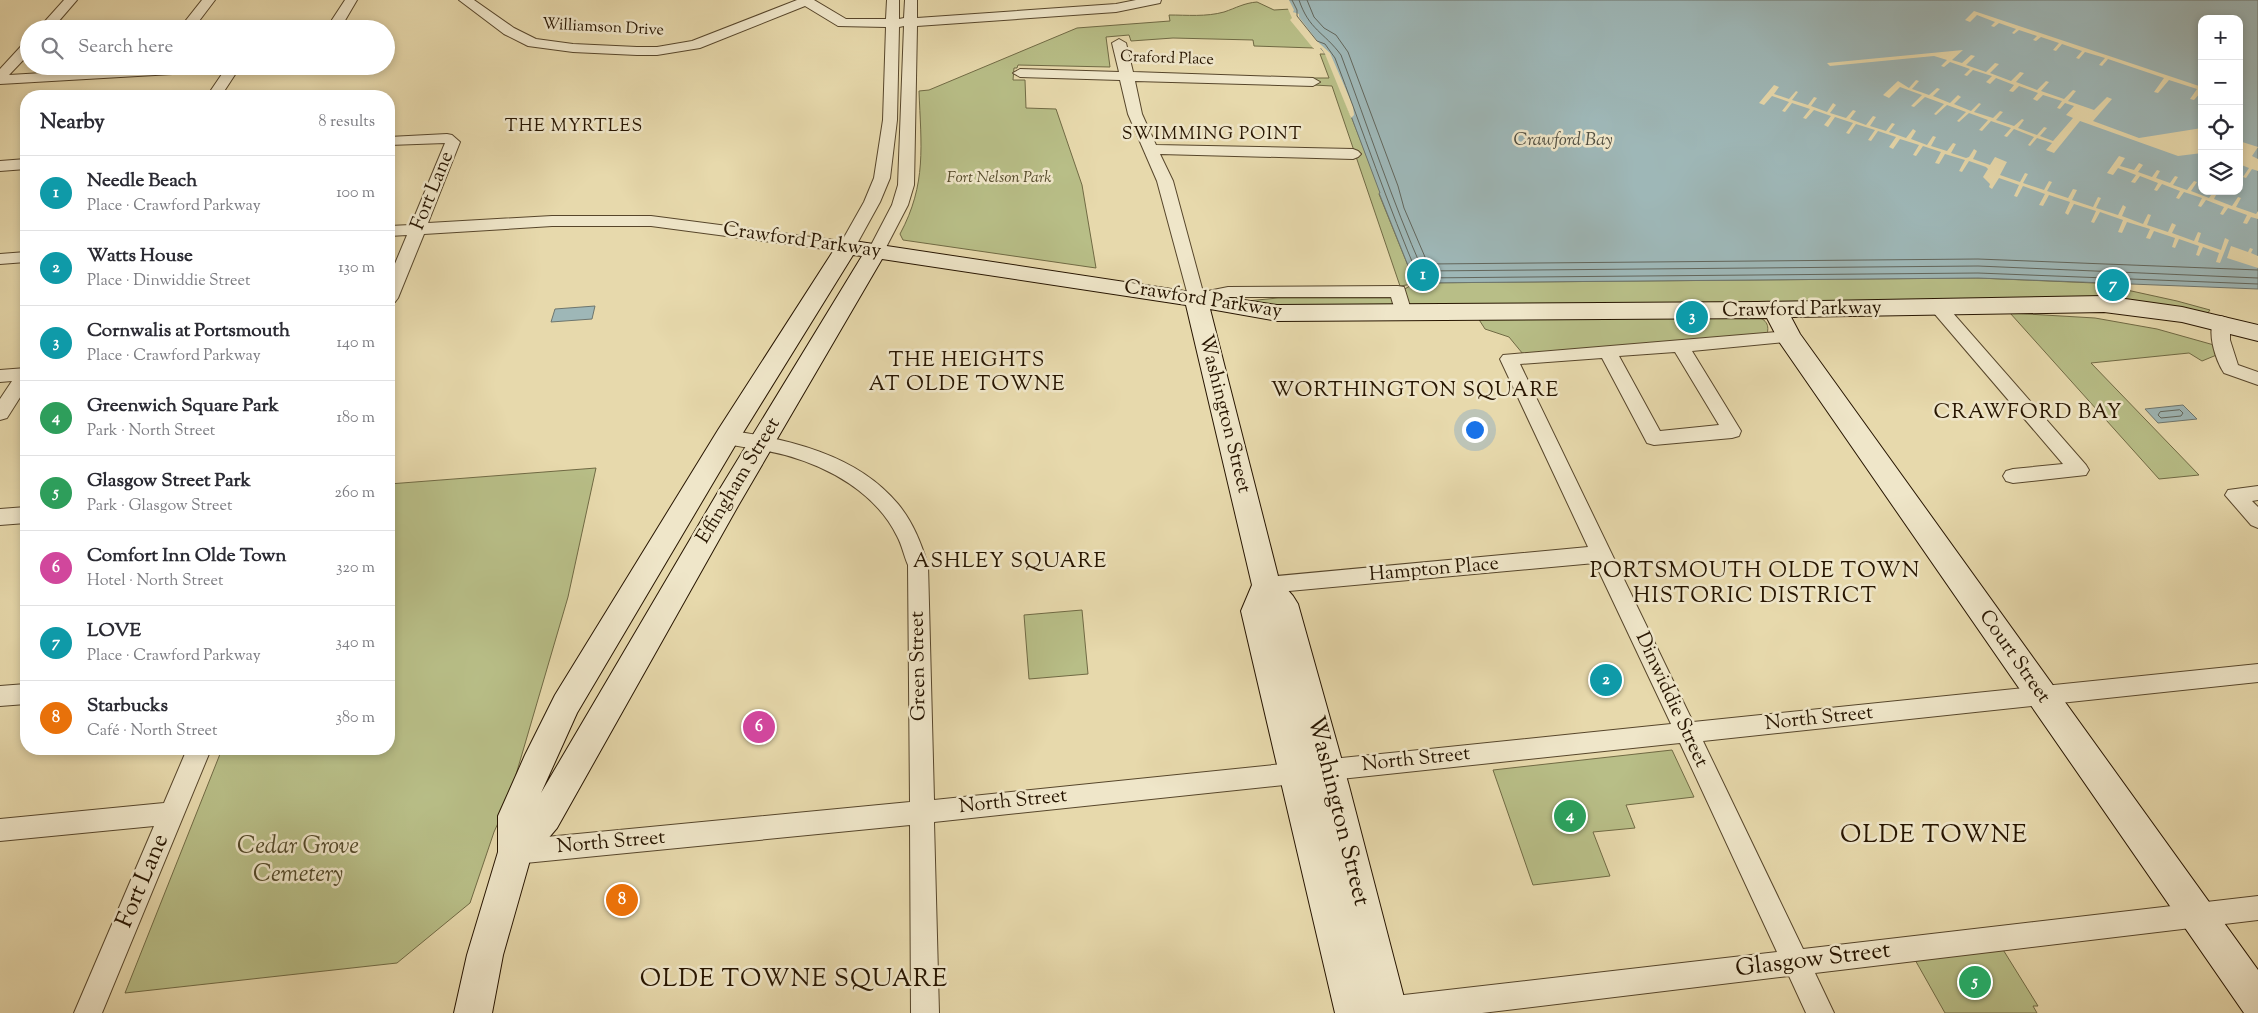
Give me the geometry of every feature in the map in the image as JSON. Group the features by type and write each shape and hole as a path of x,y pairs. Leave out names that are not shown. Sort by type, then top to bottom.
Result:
{"main road":[{"name":"Crawford Parkway","path":"847,247 1196,299 1277,313 2022,307 2130,318 2221,331 2258,333"},
{"name":"Effingham Street","path":"473,1013 485,955 515,852 515,816 536,765 566,704 727,437 847,247"},
{"name":"Effingham Street","path":"515,852 545,817 763,441 876,251"},
{"name":"Washington Street","path":"1196,299 1266,586 1283,604 1328,770 1375,1012"},
{"name":"Court Street","path":"1775,310 1789,337 2258,1001"},
{"name":"Crawford Parkway","path":"2221,331 2258,353"},
{"name":"Washington Street","path":"1266,586 1256,611 1294,773 1375,1012"}],"street":[{"path":"53,20 71,0"},
{"path":"193,20 209,0"},
{"path":"339,20 351,0"},
{"name":"Williamson Drive","path":"465,0 521,38 533,43 574,48 657,51 694,45 806,1 843,23"},
{"path":"893,0 891,23 893,48"},
{"path":"910,48 911,0"},
{"path":"843,23 937,21 1122,7 1155,0"},
{"path":"910,48 937,21"},
{"path":"843,23 880,36 893,48"},
{"name":"Washington Street","path":"1119,43 1135,114 1165,181 1196,299"},
{"name":"Effingham Street","path":"847,247 872,202 882,178 890,120 893,48"},
{"name":"Effingham Street","path":"876,251 900,205 906,185 908,167 907,92 910,48"},
{"path":"0,78 20,56"},
{"name":"Craford Place","path":"1020,73 1313,82"},
{"path":"0,78 52,75"},
{"path":"218,90 229,75"},
{"name":"Fort Lane","path":"395,141 441,138 451,140 453,145 395,284"},
{"path":"1151,149 1353,154"},
{"path":"0,166 20,164"},
{"name":"Crawford Parkway","path":"395,231 564,220 642,221 847,247"},
{"path":"0,259 20,257"},
{"path":"1939,308 2079,470 2013,476"},
{"path":"2221,331 2230,369 2258,379"},
{"path":"1680,346 1732,431 1654,438 1608,352 1680,346 1789,337"},
{"name":"Dinwiddie Street","path":"1608,352 1509,359 1820,1013"},
{"path":"0,376 20,374"},
{"path":"0,413 20,383"},
{"name":"Green Street","path":"727,437 763,441 834,465 856,477 878,494 901,520 915,550 918,565 925,1013"},
{"path":"2258,493 2235,495 2258,520"},
{"path":"0,517 20,515"},
{"name":"Hampton Place","path":"1266,586 1602,554"},
{"name":"North Street","path":"515,852 728,832 2258,672"},
{"path":"0,696 20,694"},
{"name":"Fort Lane","path":"88,1013 196,755"},
{"path":"0,830 172,812"},
{"name":"Glasgow Street","path":"1375,1012 2258,908"}],"green space":[{"name":"Fort Nelson Park","path":"1257,2 1274,10 1291,9 1315,46 1314,48 1254,46 1253,40 1173,38 1131,41 1129,35 1106,37 1110,67 1018,65 1017,68 1014,68 1013,80 1025,80 1026,108 1056,109 1082,185 1096,268 903,240 900,234 915,198 920,164 919,91 929,90 1077,28 1170,21 1169,15 1217,14"},
{"path":"1320,54 1327,54 1381,193 1379,194 1415,283 1978,278 2095,283 2210,310 2207,314 2125,302 1757,317 1764,320 1767,325 1768,332 1765,339 1523,354 1509,337 1485,329 1478,318 1272,305 1247,301 1278,298 1390,298 1413,284 1400,286 1332,86 1314,85 1312,78 1329,78"},
{"path":"2010,313 2095,318 2157,329 2214,345 2219,354 2202,361 2189,353 2091,363 2199,475 2159,479"},
{"name":"Cedar Grove Cemetery","path":"596,468 568,597 515,778 518,779 494,832 470,903 397,963 125,993 220,755 395,755 395,484"},
{"path":"1082,610 1088,674 1029,679 1024,615"},
{"path":"1672,750 1694,797 1626,805 1635,828 1593,832 1610,876 1533,885 1493,770"},
{"path":"2002,948 2038,1006 2033,1006 2037,1013 1945,1013 1914,958"}],"water":[{"name":"Crawford Bay","path":"1286,0 2258,0 2258,289 1978,278 1415,283 1379,193 1330,60 1292,11"},
{"path":"595,306 592,319 551,322 555,309"},
{"path":"2183,405 2197,419 2158,423 2145,409"}],"pier":[{"path":"1284,0 1289,0 1294,10 1293,12 1299,14 1299,17 1319,43 1330,53 1353,106 1354,115 1351,118 1325,54 1321,48 1313,48 1290,20 1292,18"},
{"path":"1974,11 2198,86 2198,96 2194,100 2190,99 2197,89 2169,80 2158,93 2154,92 2164,78 2108,59 2102,66 2099,65 2105,58 2085,52 2079,59 2076,58 2082,51 2062,44 2056,51 2053,50 2059,43 2041,37 2036,41 2033,40 2037,36 2019,30 2014,34 2012,33 2016,29 1999,23 1994,27 1991,26 1995,22 1977,15 1970,22 1965,20"},
{"path":"1963,50 1952,60 1962,63 1971,55 1975,56 1966,65 1986,72 1995,63 1999,64 1990,73 2011,81 2020,72 2024,73 2016,82 2037,90 2046,81 2049,82 2041,91 2064,99 2073,90 2076,91 2068,101 2094,110 2107,97 2112,99 2093,121 2139,138 2198,129 2198,154 2178,156 2080,121 2054,153 2046,150 2052,143 2037,138 2030,146 2028,145 2034,137 2014,129 2007,137 2004,136 2011,128 1991,121 1982,131 1979,130 1988,120 1969,113 1959,122 1957,121 1966,112 1947,105 1936,115 1934,114 1944,104 1925,97 1914,107 1911,106 1922,95 1900,87 1889,98 1883,95 1898,81 1909,88 1916,80 1919,81 1912,89 1929,95 1937,88 1940,89 1933,96 1950,103 1958,95 1961,97 1954,104 1971,111 1979,103 1981,104 1974,112 1993,118 2000,111 2003,112 1996,120 2014,126 2022,119 2024,120 2018,128 2037,135 2044,127 2047,128 2040,136 2053,141 2073,118 2066,115 2074,106 2065,103 2060,109 2057,108 2062,101 2043,95 2037,101 2033,99 2038,93 2019,86 2013,92 2009,91 2014,85 1996,78 1990,84 1986,82 1992,76 1973,70 1967,76 1964,75 1970,69 1950,62 1944,67 1941,66 1947,60 1934,56 1830,66 1827,63"},
{"path":"1774,85 1779,87 1774,94 1789,99 1796,91 1798,92 1792,100 1808,105 1814,97 1817,98 1811,106 1827,112 1833,103 1836,105 1830,113 1846,118 1853,110 1856,111 1850,119 1866,125 1873,116 1876,117 1870,126 1886,131 1892,123 1895,124 1889,132 1906,138 1913,129 1916,131 1911,139 1927,145 1933,136 1936,137 1931,146 1947,151 1953,143 1956,144 1951,153 1966,158 1969,157 1974,149 1977,151 1973,159 1990,165 1995,157 2007,162 2000,175 2020,182 2025,173 2028,174 2023,183 2044,190 2049,181 2052,182 2047,191 2068,198 2073,189 2077,190 2072,200 2093,207 2098,197 2101,198 2096,208 2118,215 2123,205 2126,207 2122,216 2143,224 2148,214 2151,215 2147,225 2168,232 2172,223 2176,225 2172,233 2194,241 2198,232 2201,233 2198,242 2221,250 2225,238 2229,240 2220,263 2216,262 2219,253 2203,247 2199,256 2196,255 2199,246 2179,239 2175,248 2172,247 2175,238 2154,231 2150,239 2146,238 2150,229 2127,222 2122,233 2118,232 2123,220 2100,212 2094,223 2091,222 2096,211 2074,204 2068,215 2065,213 2070,202 2049,195 2043,206 2039,205 2045,194 2023,186 2017,197 2014,196 2019,185 1999,178 1992,189 1983,177 1988,169 1986,167 1969,161 1962,172 1959,171 1965,160 1945,154 1939,164 1935,163 1941,152 1923,146 1916,156 1913,155 1919,145 1900,139 1893,149 1889,147 1896,137 1878,131 1871,141 1868,140 1875,130 1856,124 1849,134 1846,133 1853,123 1835,117 1828,127 1824,125 1831,116 1814,110 1806,119 1803,118 1810,109 1792,103 1785,112 1782,111 1789,102 1772,96 1764,105 1759,103"},
{"path":"2243,142 2258,147 2252,156 2258,159 2258,171 2252,169 2246,178 2243,177 2249,168 2243,166"},
{"path":"2119,156 2125,158 2120,166 2134,170 2139,163 2143,165 2138,172 2152,177 2157,170 2160,171 2156,178 2170,183 2175,176 2178,177 2173,185 2187,190 2194,181 2197,182 2191,191 2198,195 2209,198 2211,195 2216,195 2214,199 2232,206 2238,197 2241,198 2236,207 2256,214 2258,211 2258,219 2251,217 2247,224 2243,223 2247,215 2228,208 2223,215 2220,214 2224,207 2206,200 2201,207 2198,206 2202,198 2184,192 2179,199 2176,198 2180,191 2162,184 2157,191 2154,190 2158,183 2140,176 2135,183 2131,182 2136,175 2118,168 2113,175 2107,173"},
{"path":"2231,246 2248,252 2250,248 2253,249 2251,253 2258,256 2258,268 2227,258"}],"place":[{"name":"Needle Beach","path":"1423,275"},
{"name":"LOVE","path":"2113,285"},
{"name":"Cornwalis at Portsmouth","path":"1692,317"},
{"name":"Watts House","path":"1606,680"},
{"name":"Comfort Inn Olde Town","path":"759,727"},
{"name":"Greenwich Square Park","path":"1570,816"},
{"name":"Starbucks","path":"622,900"},
{"name":"Glasgow Street Park","path":"1975,982"}],"district":[{"name":"THE MYRTLES","path":"574,127"},
{"name":"SWIMMING POINT","path":"1212,135"},
{"name":"THE HEIGHTS AT OLDE TOWNE","path":"967,373"},
{"name":"WORTHINGTON SQUARE","path":"1415,391"},
{"name":"CRAWFORD BAY","path":"2028,413"},
{"name":"ASHLEY SQUARE","path":"1010,562"},
{"name":"PORTSMOUTH OLDE TOWN HISTORIC DISTRICT","path":"1755,584"},
{"name":"OLDE TOWNE","path":"1934,836"},
{"name":"OLDE TOWNE SQUARE","path":"794,980"}]}
